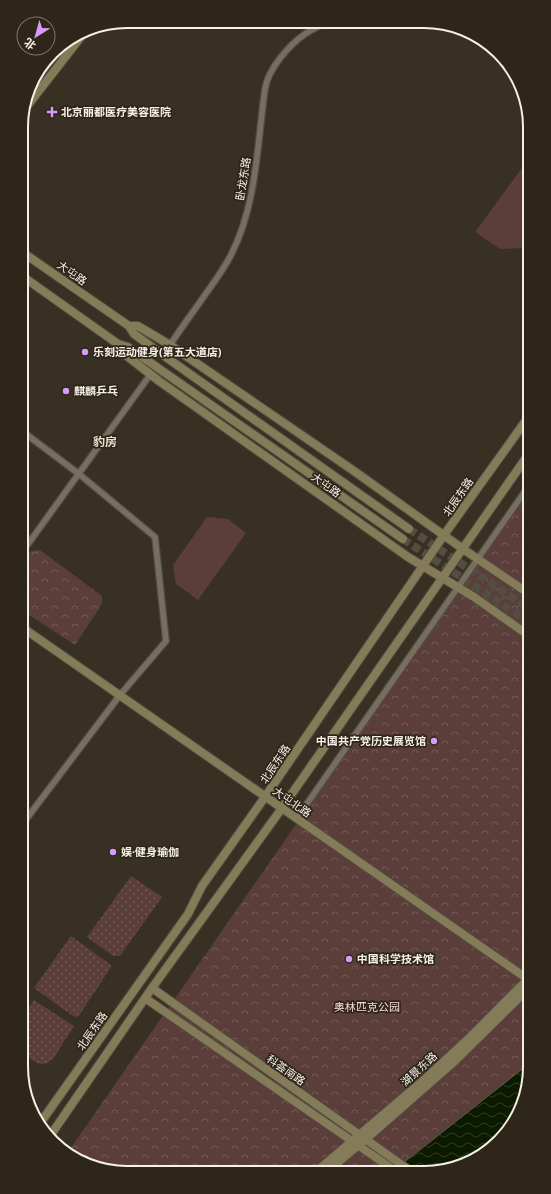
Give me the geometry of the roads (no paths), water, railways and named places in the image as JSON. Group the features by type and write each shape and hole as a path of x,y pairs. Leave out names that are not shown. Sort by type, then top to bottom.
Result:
{"street":[{"name":"卧龙东路","path":"170,345 220,274 237,241 249,206 256,165 264,89 267,79 279,60 296,41 315,28"},
{"path":"31,101 78,41"},
{"name":"大屯路","path":"28,256 128,326 134,334 410,529"},
{"name":"大屯路","path":"28,280 118,344 127,356 150,375 408,558 474,597 523,631"},
{"name":"大屯路","path":"128,326 138,326 170,345 523,590"},
{"name":"大屯路","path":"118,344 135,351 403,539"},
{"path":"28,544 150,375"},
{"name":"北辰东路","path":"43,1119 188,914 202,886 444,535 523,426"},
{"path":"28,436 79,474 155,537 166,641 120,695 28,817"},
{"path":"53,1132 152,988 281,808 523,462"},
{"path":"297,818 523,494"},
{"name":"大屯北路","path":"28,631 523,975"},
{"name":"湖景东路","path":"363,1137 523,986"},
{"name":"科荟南路","path":"152,988 363,1137 397,1166"},
{"name":"湖景东路","path":"333,1166 356,1143 455,1061 523,995"},
{"name":"科荟南路","path":"145,998 356,1143 396,1166"},
{"name":"湖景东路","path":"324,1166 356,1143"}],"water":[{"path":"523,1069 520,1093 513,1111 494,1137 484,1146 474,1153 450,1163 424,1166 399,1166"}],"tunnel":[{"path":"409,529 523,605"},
{"path":"403,539 523,618"}],"place":[{"name":"北京丽都医疗美容医院","path":"52,112"},
{"name":"乐刻运动健身(第五大道店)","path":"85,352"},
{"name":"麒麟乒乓","path":"66,391"},
{"name":"中国共产党历史展览馆","path":"434,741"},
{"name":"娱·健身瑜伽","path":"113,852"},
{"name":"中国科学技术馆","path":"349,959"}],"district":[{"name":"豹房","path":"105,442"}],"park label":[{"name":"奥林匹克公园","path":"367,1007"}]}
